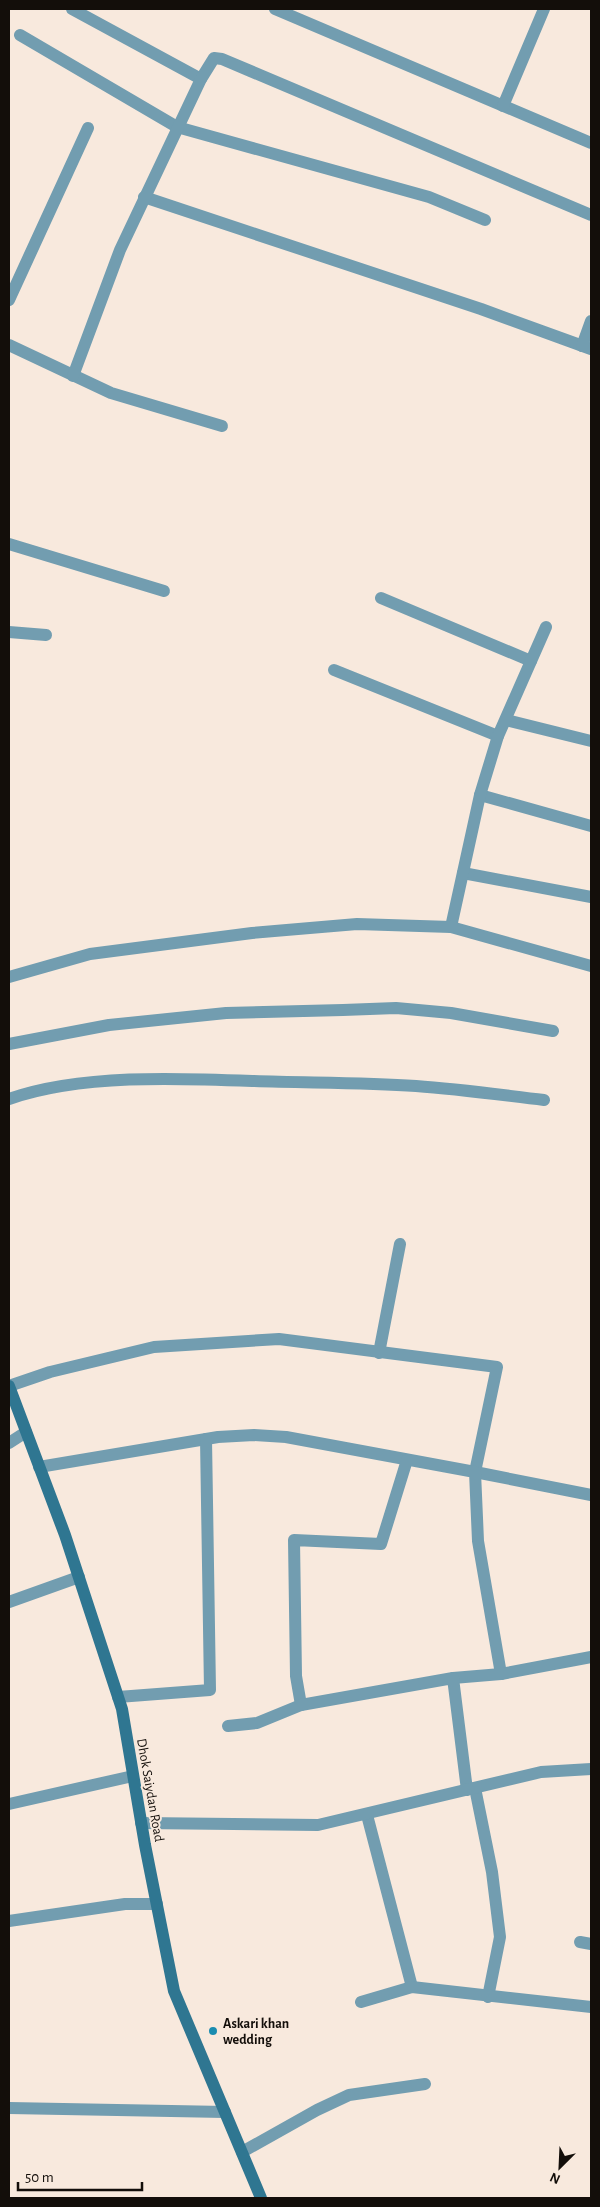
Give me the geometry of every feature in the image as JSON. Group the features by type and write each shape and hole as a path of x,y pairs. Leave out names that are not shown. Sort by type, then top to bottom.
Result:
{"main road":[{"name":"Dhok Saiydan Road","path":"9,1386 79,1576 122,1709 141,1823 174,1991 261,2198"}],"street":[{"path":"72,9 201,79"},
{"path":"275,9 591,143"},
{"path":"503,106 544,9"},
{"path":"20,36 177,127 429,197 485,220"},
{"path":"73,376 120,250 177,127 201,79 214,58 222,59 591,215"},
{"path":"9,300 88,128"},
{"path":"144,197 481,309 586,347 591,321"},
{"path":"9,345 111,393 222,426"},
{"path":"9,544 164,590"},
{"path":"381,598 531,661"},
{"path":"452,928 480,795 498,736 546,627"},
{"path":"9,632 46,635"},
{"path":"334,670 498,736"},
{"path":"506,720 591,740"},
{"path":"480,795 591,826"},
{"path":"463,873 591,897"},
{"path":"9,977 90,954 252,933 357,924 452,928 591,966"},
{"path":"9,1044 109,1026 226,1014 396,1008 451,1013 553,1031"},
{"path":"9,1099 26,1093 115,1081 186,1079 415,1086 544,1100"},
{"path":"379,1353 400,1244"},
{"path":"9,1386 50,1372 154,1348 279,1339 497,1367 475,1472 478,1541 501,1674"},
{"path":"9,1443 26,1432"},
{"path":"39,1467 206,1439 254,1435 286,1437 591,1495"},
{"path":"118,1697 210,1690 206,1439"},
{"path":"301,1705 296,1676 294,1540 381,1544 407,1460"},
{"path":"9,1602 79,1576"},
{"path":"228,1726 257,1723 301,1705 453,1678 501,1674 591,1657"},
{"path":"453,1678 471,1789 492,1872 500,1937 488,1997"},
{"path":"141,1823 318,1825 541,1772 591,1769"},
{"path":"9,1804 133,1776"},
{"path":"368,1814 412,1987"},
{"path":"9,1921 125,1904 157,1904"},
{"path":"361,2002 412,1987 591,2007"},
{"path":"242,2152 349,2095 425,2084"},
{"path":"9,2108 225,2112"}],"place":[{"name":"Askari khan wedding","path":"213,2031"}]}
